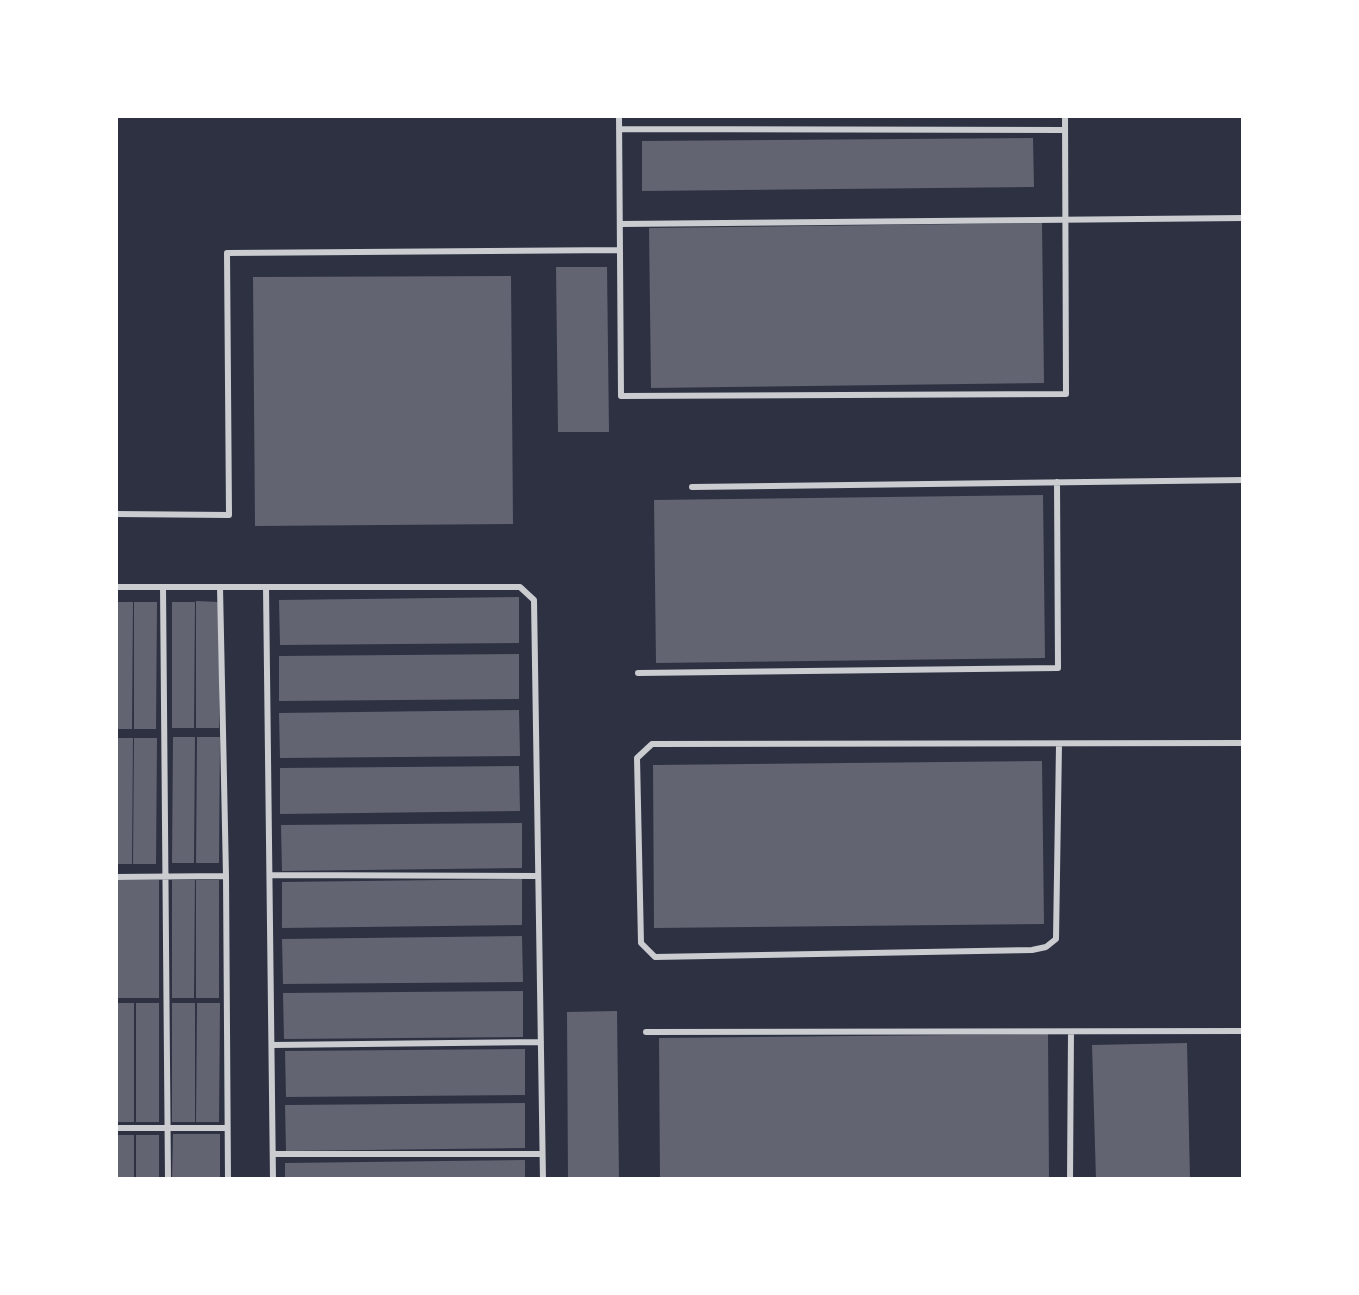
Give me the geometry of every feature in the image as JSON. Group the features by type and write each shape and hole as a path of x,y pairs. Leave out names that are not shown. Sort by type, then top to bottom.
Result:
{"lane":[{"path":"619,115 621,396 1066,394 1065,115"},
{"path":"619,129 1065,130"},
{"path":"620,224 1244,218"},
{"path":"115,514 230,514 227,253 620,250"},
{"path":"692,487 1244,480"},
{"path":"638,673 1058,668 1057,482"},
{"path":"115,587 520,587 534,600 542,1180"},
{"path":"163,587 168,1180"},
{"path":"220,587 228,1180"},
{"path":"266,587 273,1180"},
{"path":"1059,745 1056,939 1046,947 655,957 640,942 638,758 652,744 1244,743"},
{"path":"270,875 538,876"},
{"path":"115,876 226,876"},
{"path":"646,1032 1244,1031"},
{"path":"1070,1180 1072,1032"},
{"path":"272,1045 540,1042"},
{"path":"115,1128 227,1128"},
{"path":"273,1154 542,1154"}],"building":[{"path":"1033,138 1034,187 642,191 642,141"},
{"path":"1042,223 1044,383 651,388 649,228"},
{"path":"556,267 607,267 609,432 558,432"},
{"path":"511,276 513,524 255,526 253,277"},
{"path":"1043,495 1045,658 656,663 654,500"},
{"path":"519,597 519,643 280,645 279,600"},
{"path":"196,601 219,602 219,728 196,728"},
{"path":"115,602 133,602 132,729 115,729"},
{"path":"134,602 157,602 156,729 134,729"},
{"path":"172,602 195,602 194,728 172,728"},
{"path":"519,654 519,699 279,701 279,656"},
{"path":"519,710 520,756 280,758 279,713"},
{"path":"173,737 195,737 194,863 172,863"},
{"path":"197,737 220,737 219,863 196,863"},
{"path":"115,738 133,738 132,864 115,864"},
{"path":"134,738 157,738 156,864 133,864"},
{"path":"1042,761 1044,924 654,928 653,765"},
{"path":"519,766 520,811 280,814 280,768"},
{"path":"522,823 522,868 282,871 281,825"},
{"path":"522,879 522,925 282,928 282,882"},
{"path":"115,880 159,880 159,998 115,998"},
{"path":"172,880 195,880 194,998 172,998"},
{"path":"196,880 219,880 219,998 196,998"},
{"path":"522,936 523,982 283,984 282,939"},
{"path":"523,991 523,1037 284,1039 283,993"},
{"path":"115,1003 134,1003 134,1122 115,1122"},
{"path":"136,1003 159,1003 159,1122 136,1122"},
{"path":"172,1003 195,1003 195,1122 172,1122"},
{"path":"197,1003 220,1003 219,1122 196,1122"},
{"path":"617,1011 619,1180 568,1180 567,1012"},
{"path":"1048,1034 1049,1180 660,1180 659,1038"},
{"path":"1187,1043 1190,1180 1096,1180 1092,1045"},
{"path":"525,1049 525,1095 286,1097 285,1051"},
{"path":"525,1103 525,1148 286,1151 285,1105"},
{"path":"173,1134 220,1134 220,1180 172,1180"},
{"path":"115,1135 134,1135 134,1180 115,1180"},
{"path":"136,1135 159,1135 159,1180 136,1180"},
{"path":"525,1160 525,1180 285,1180 285,1163"}]}
